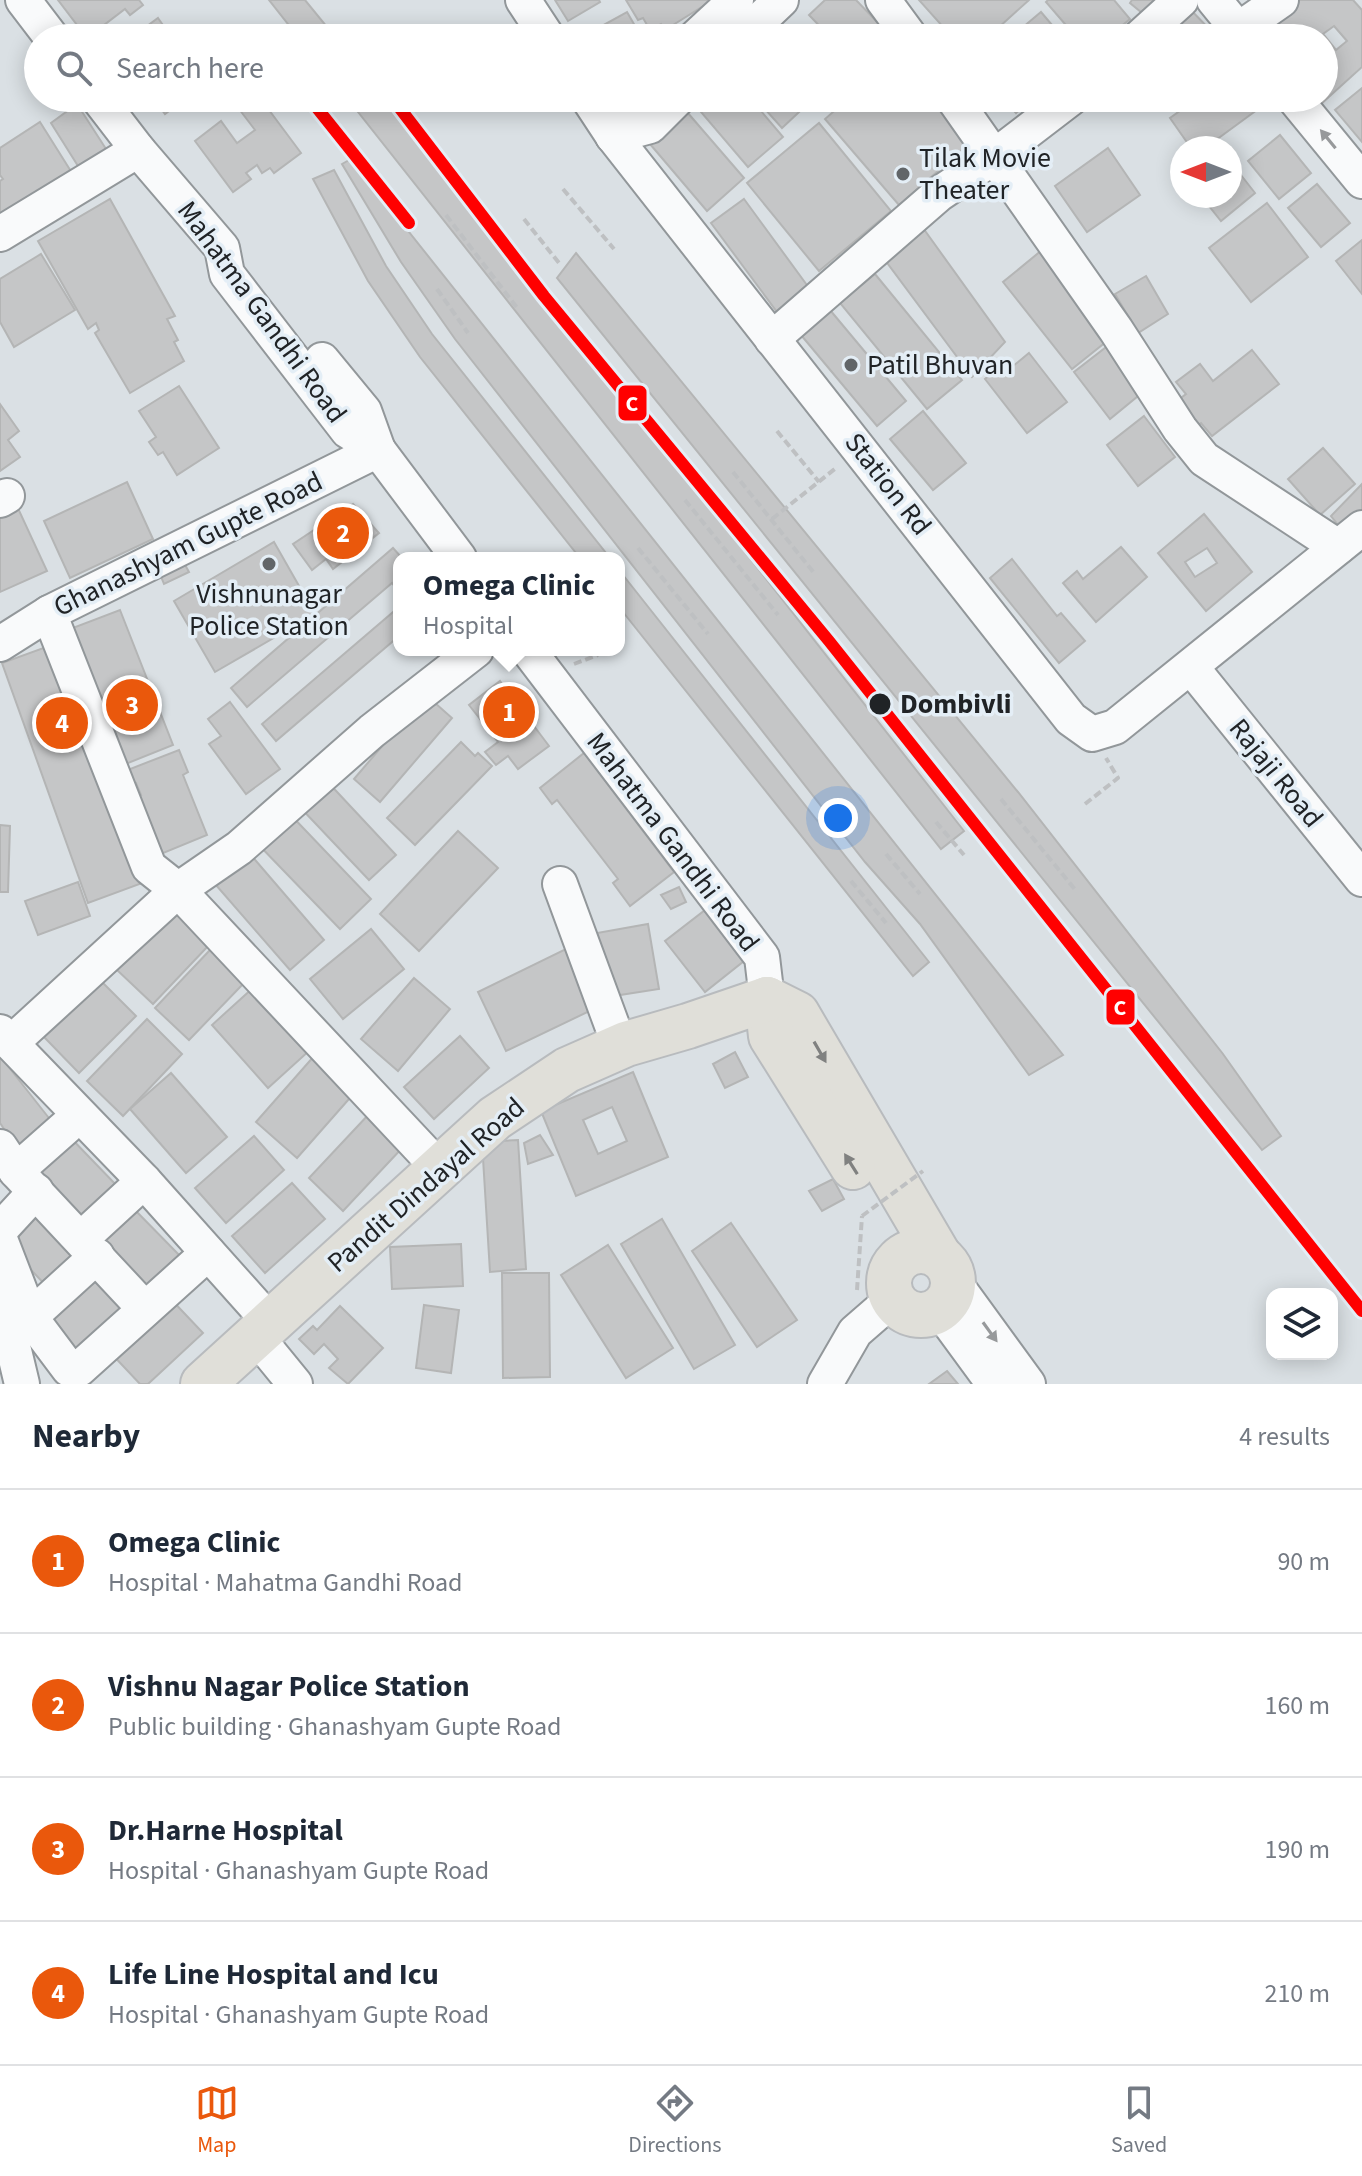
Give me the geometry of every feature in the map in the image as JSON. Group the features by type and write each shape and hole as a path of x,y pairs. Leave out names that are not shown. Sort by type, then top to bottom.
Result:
{"main road":[{"name":"Pandit Dindayal Road","path":"203,1384 495,1118 567,1070 620,1047 767,999"},
{"name":"Mahatma Gandhi Road","path":"767,999 771,1036 934,1275"},
{"path":"893,1299 889,1279 892,1269 934,1275"}],"street":[{"path":"23,0 41,24"},
{"path":"523,0 539,24"},
{"path":"710,24 736,0"},
{"path":"756,24 781,0"},
{"path":"883,0 901,24"},
{"path":"1154,24 1181,0"},
{"path":"1214,0 1233,24"},
{"path":"1253,24 1281,0"},
{"name":"Mahatma Gandhi Road","path":"109,112 222,248 227,274 348,431 378,450 454,552"},
{"name":"Station Rd","path":"597,112 1071,719 1092,734 1115,727 1191,667"},
{"path":"613,136 624,112"},
{"path":"613,136 650,126 664,112"},
{"path":"963,112 1116,330 1180,429 1204,459 1350,538 1191,667"},
{"path":"772,339 939,194 1053,112"},
{"path":"1305,112 1362,181"},
{"path":"0,234 138,150"},
{"name":"Ghanashyam Gupte Road","path":"3,638 378,450"},
{"path":"49,613 149,867 178,890 439,1168"},
{"path":"4,1042 178,890 239,848 372,731 468,656"},
{"name":"Mahatma Gandhi Road","path":"533,656 762,957 767,999"},
{"name":"Rajaji Road","path":"1191,667 1362,879"},
{"path":"560,884 620,1047"},
{"path":"4,1042 67,1126 137,1187"},
{"path":"4,1042 262,1329 295,1384"},
{"path":"0,1230 17,1170 67,1126"},
{"path":"17,1170 145,1309"},
{"path":"30,1317 137,1187"},
{"path":"0,1239 30,1317 69,1369 74,1371 201,1259"},
{"path":"934,1275 994,1384"},
{"path":"934,1275 1028,1384"},
{"path":"0,1292 22,1384"},
{"path":"825,1384 855,1332 893,1299"}],"path":[{"path":"563,189 614,249"},
{"path":"446,215 518,309"},
{"path":"524,219 559,263"},
{"path":"437,289 468,333"},
{"path":"777,431 819,482"},
{"path":"772,519 838,467"},
{"path":"733,472 814,573"},
{"path":"685,500 778,615"},
{"path":"638,548 708,634"},
{"path":"1085,804 1118,778"},
{"path":"1001,799 1077,892"},
{"path":"936,822 964,855"},
{"path":"886,854 920,894"},
{"path":"851,881 886,923"},
{"path":"855,1332 862,1216 923,1171"}],"building":[{"path":"58,0 139,0 143,5 130,15 125,9 105,24 76,24"},
{"path":"269,0 305,0 325,24 288,24"},
{"path":"555,0 599,0 600,2 568,21"},
{"path":"626,0 713,0 675,24 646,24 643,18 638,20"},
{"path":"825,0 856,0 879,24 818,24 809,15"},
{"path":"919,0 1029,0 1002,24 940,24"},
{"path":"1114,0 1130,19 1124,24 1065,24 1046,2"},
{"path":"1132,0 1160,0 1147,17 1130,3"},
{"path":"1299,0 1353,0 1362,10 1362,67 1338,89 1338,48 1347,41 1338,31 1338,24 1266,24"},
{"path":"1187,6 1204,24 1169,24"},
{"path":"627,12 634,24 605,24"},
{"path":"1041,12 1051,24 1027,24"},
{"path":"1362,88 1362,142 1337,112"},
{"path":"66,112 82,112 108,152 78,166 51,123"},
{"path":"241,112 270,112 301,153 274,173 270,168 262,173 257,165 246,173 251,179 233,192 195,141 221,121 237,143 255,130"},
{"path":"358,112 395,112 544,296 964,831 941,849"},
{"path":"687,112 744,178 707,211 650,144"},
{"path":"701,112 762,112 783,137 748,167"},
{"path":"768,112 799,112 782,128"},
{"name":"Tilak Movie Theater","path":"833,112 944,112 970,143 899,205 825,119"},
{"path":"1178,112 1254,112 1221,136 1183,136 1170,118"},
{"path":"40,122 72,173 0,219 0,181 3,179 0,175 0,148"},
{"path":"819,123 891,211 819,271 747,183"},
{"path":"1280,135 1311,173 1279,199 1248,161"},
{"path":"1108,148 1140,195 1087,232 1055,186"},
{"path":"351,159 1063,1055 1029,1075 920,924 865,862 455,339 401,262 342,164"},
{"path":"334,170 386,266 432,334 605,552 575,552 420,357 368,281 313,179"},
{"path":"1242,176 1255,193 1242,204"},
{"path":"1317,184 1350,223 1321,247 1288,208"},
{"path":"110,199 175,316 167,319 184,361 130,393 95,333 99,330 96,323 88,329 38,241"},
{"path":"744,199 812,292 780,316 711,223"},
{"path":"1267,203 1308,257 1251,302 1209,248"},
{"path":"1211,208 1237,208 1221,221"},
{"path":"918,221 1005,342 972,377 879,252"},
{"path":"1362,240 1362,294 1336,261"},
{"path":"1042,250 1112,337 1072,369 1003,282"},
{"path":"576,253 1018,792 1223,1054 1281,1136 1262,1150 557,278"},
{"path":"41,254 75,310 14,347 0,322 0,279"},
{"path":"875,274 962,380 927,409 840,303"},
{"path":"1146,276 1168,314 1138,333 1115,294"},
{"name":"Patil Bhuvan","path":"825,304 906,401 877,426 796,329"},
{"path":"1114,341 1149,387 1110,419 1074,372"},
{"path":"1252,350 1279,384 1212,436 1201,423 1193,429 1173,404 1186,394 1176,382 1200,364 1213,381"},
{"path":"1029,353 1067,402 1027,433 985,379 996,370 1001,376"},
{"path":"179,386 219,448 177,475 163,452 158,455 149,442 156,437 139,411"},
{"path":"0,404 19,431 8,440 20,457 0,471"},
{"path":"923,411 966,463 933,490 890,439"},
{"path":"1144,416 1175,457 1138,486 1107,445"},
{"path":"1323,448 1355,484 1320,515 1288,479"},
{"path":"127,482 153,539 70,578 44,521"},
{"path":"1362,484 1362,516 1343,531 1331,516"},
{"path":"16,504 47,571 0,592 0,512"},
{"path":"353,504 379,533 333,569 326,559 312,570 293,544"},
{"path":"1204,514 1252,572 1206,611 1158,553","holes":["1207,548 1217,563 1195,577 1185,562"]},
{"path":"274,542 315,614 215,672 174,601"},
{"path":"1121,547 1147,577 1096,622 1063,583 1077,571 1083,579"},
{"path":"393,548 397,552 393,552 393,584 247,707 231,688"},
{"path":"1012,559 1057,616 1061,613 1085,641 1059,663 990,578"},
{"path":"184,563 189,572 164,584 160,574"},
{"path":"625,578 929,962 913,976 625,615"},
{"path":"120,610 173,745 123,765 70,629"},
{"path":"393,612 393,641 276,741 262,724"},
{"path":"60,642 145,882 88,903 2,663"},
{"path":"500,681 549,746 518,769 508,756 496,765 485,752 498,742 469,705"},
{"path":"426,695 452,718 380,802 354,779"},
{"path":"230,702 280,769 246,794 209,744 221,736 208,719"},
{"path":"461,742 475,756 478,753 492,766 415,845 387,818"},
{"path":"179,750 188,772 183,775 207,835 156,856 136,797 141,795 136,783 131,785 125,771"},
{"path":"584,753 674,872 630,906 613,883 618,879 557,800 552,804 540,788"},
{"path":"324,778 396,855 369,880 297,804"},
{"path":"286,810 371,899 340,929 255,841"},
{"path":"0,825 10,826 8,892 0,892"},
{"path":"458,831 498,868 419,951 380,914"},
{"path":"244,847 324,940 290,970 209,877"},
{"path":"78,882 90,916 38,935 25,901"},
{"path":"679,887 686,902 671,909 661,895"},
{"path":"709,907 749,957 705,992 665,941"},
{"path":"173,909 210,944 153,1004 117,970"},
{"path":"648,924 659,989 607,997 597,933"},
{"path":"371,929 404,969 343,1019 310,979"},
{"path":"572,946 600,1006 506,1051 478,992"},
{"path":"210,950 244,983 189,1040 155,1008"},
{"path":"414,978 450,1009 398,1071 361,1039"},
{"path":"101,981 136,1016 79,1073 44,1037"},
{"path":"254,987 310,1050 268,1088 212,1025"},
{"path":"147,1019 182,1054 123,1116 87,1081"},
{"path":"460,1036 489,1068 434,1119 404,1087"},
{"path":"735,1052 748,1077 725,1088 713,1064"},
{"path":"315,1055 356,1091 297,1158 256,1122"},
{"path":"0,1056 56,1127 22,1155 0,1132 4,1129 0,1123"},
{"path":"633,1072 668,1157 576,1196 541,1111","holes":["612,1107 627,1141 598,1154 583,1120"]},
{"path":"171,1073 227,1137 186,1173 130,1109"},
{"path":"370,1113 404,1146 343,1211 309,1178"},
{"path":"67,1134 120,1189 82,1226 29,1171"},
{"path":"540,1135 553,1155 528,1164 524,1143"},
{"path":"254,1136 284,1170 226,1223 195,1188"},
{"path":"518,1140 526,1269 490,1272 482,1142"},
{"path":"833,1179 844,1199 822,1211 809,1191"},
{"path":"292,1183 325,1219 265,1273 232,1236"},
{"path":"38,1203 88,1256 51,1291 1,1238"},
{"path":"133,1208 186,1262 149,1299 96,1245"},
{"path":"662,1219 735,1345 694,1369 621,1244"},
{"path":"731,1223 797,1320 757,1347 692,1251"},
{"path":"461,1244 463,1286 392,1289 390,1247"},
{"path":"608,1245 673,1348 626,1378 561,1275"},
{"path":"96,1264 133,1307 73,1359 36,1317"},
{"path":"502,1273 549,1273 550,1377 503,1378"},
{"path":"167,1295 203,1333 148,1384 140,1384 108,1350"},
{"path":"424,1305 459,1310 451,1373 416,1368"},
{"path":"340,1306 383,1348 348,1384 329,1368 338,1359 324,1344 314,1354 299,1339 313,1326 317,1330"},
{"path":"947,1371 958,1384 929,1384"}],"transit line":[{"name":"C","path":"320,112 409,223"},
{"name":"C","path":"403,112 544,296 829,641 1362,1311"}],"place":[{"name":"Tilak Movie Theater","path":"903,174"},
{"name":"Patil Bhuvan","path":"851,365"},
{"name":"Vishnu Nagar Police Station","path":"343,533"},
{"name":"Vishnunagar Police Station","path":"269,564"},
{"name":"Dombivli","path":"880,704"},
{"name":"Dr.Harne Hospital","path":"132,705"},
{"name":"Omega Clinic","path":"509,712"},
{"name":"Life Line Hospital and Icu","path":"62,723"}]}
